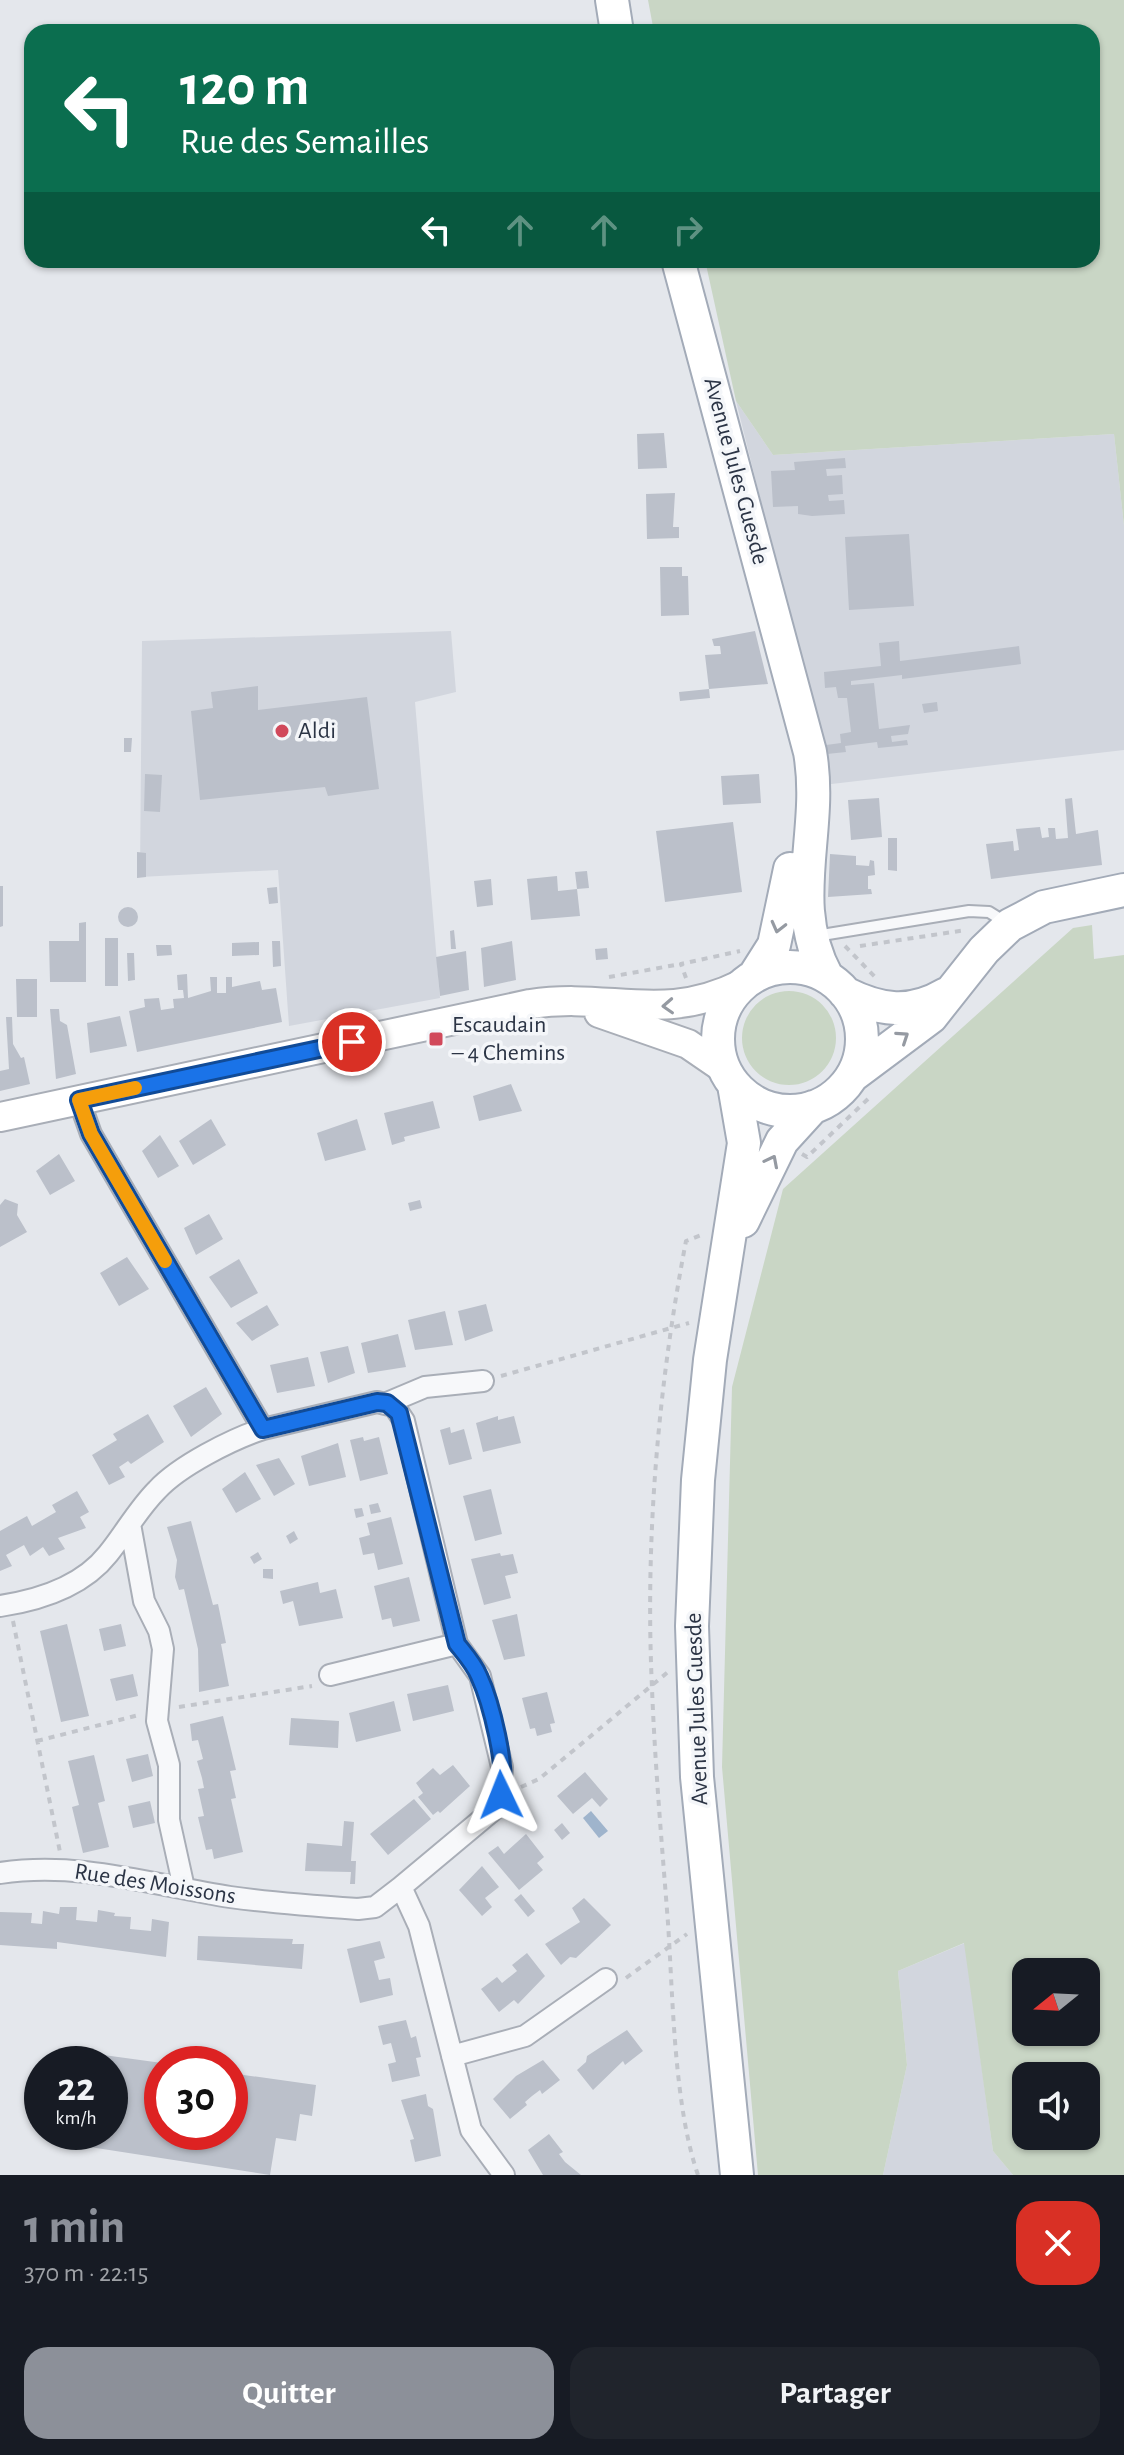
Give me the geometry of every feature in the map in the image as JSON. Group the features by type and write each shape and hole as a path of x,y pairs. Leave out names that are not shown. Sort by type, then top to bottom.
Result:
{"main road":[{"path":"612,0 616,24"},
{"path":"631,0 634,24"},
{"name":"Avenue Jules Guesde","path":"680,268 792,682 814,781 805,917 811,942 836,985"},
{"name":"Avenue Jules Guesde","path":"748,980 770,953 789,875 795,816 792,682"},
{"path":"949,992 925,1004 892,1010 872,1006 796,966 748,980 726,1004 718,1027 729,1076 766,1108 790,1111 813,1107 862,1086 931,1017 949,992 1010,925 1060,902 1124,890"},
{"path":"836,985 854,1007 861,1029 862,1086"},
{"name":"Avenue Jules Guesde","path":"729,1076 744,1143 715,1316 698,1480 692,1653 697,1777 735,2171"},
{"name":"Avenue Jules Guesde","path":"727,1256 782,1141 796,1122 813,1107"}],"street":[{"path":"0,1117 530,1004 560,1001 665,1008 693,1003 748,980"},
{"path":"560,1001 688,1044 729,1076"},
{"path":"79,1100 91,1134 263,1429"},
{"path":"5,1605 43,1597 80,1580 107,1555 158,1488 194,1464 263,1429 368,1403 387,1403 425,1387 483,1381"},
{"path":"387,1403 404,1421 457,1644 474,1666 483,1687 504,1776 501,1795"},
{"path":"130,1524 144,1601 163,1649 156,1710 169,1765 169,1820 184,1888"},
{"path":"330,1675 457,1644"},
{"name":"Rue des Moissons","path":"0,1873 64,1870 124,1876 231,1897 367,1909 382,1903 492,1811 501,1795"},
{"path":"401,1887 419,1926 471,2130 504,2175"},
{"path":"452,2056 525,2036 606,1979"}],"lane":[{"path":"828,934 980,911 1010,925"}],"path":[{"path":"846,946 872,946 968,930"},
{"path":"693,1003 681,964 748,949 760,933 777,933"},
{"path":"828,934 846,946 882,984 892,1010"},
{"path":"782,1141 807,1157 862,1086"},
{"path":"483,1381 715,1316"},
{"path":"5,1605 64,1870"},
{"path":"501,1795 539,1779 692,1653"},
{"path":"37,1741 156,1710 317,1685 330,1675"},
{"path":"606,1979 627,1978 711,1915"}],"shaded area":[{"path":"736,401 773,455 1114,434 1124,526 1124,750 823,785 788,610"},
{"path":"451,631 456,692 415,702 440,998 289,1026 278,870 140,877 142,641"},
{"path":"965,1943 993,2151 1013,2175 883,2175 907,2065 898,1971"}],"green space":[{"path":"648,0 1124,0 1124,526 1114,434 773,455 736,401 707,268 1100,268 1100,24 652,24"},
{"path":"1092,925 1094,959 1124,955 1124,2175 1013,2175 993,2151 964,1943 898,1971 907,2065 883,2175 758,2175 722,1767 732,1387 783,1189 1073,928"},
{"path":"789,991 807,995 822,1005 832,1020 836,1038 832,1056 822,1071 807,1081 789,1085 771,1081 756,1071 746,1056 742,1038 746,1020 756,1005 771,995"}],"water":[{"path":"591,1811 608,1831 599,1838 583,1818"}],"building":[{"path":"664,433 667,468 638,469 637,434"},
{"path":"845,458 846,468 826,469 827,476 842,475 843,494 828,495 829,501 844,500 845,514 812,516 798,514 798,506 773,507 771,471 795,470 794,462"},
{"path":"675,493 673,527 679,527 679,538 647,539 646,494"},
{"path":"909,534 914,606 849,610 845,537"},
{"path":"660,567 682,567 682,576 688,576 689,615 661,616"},
{"path":"755,631 768,684 709,689 705,655 721,654 720,646 714,646 712,639"},
{"path":"899,641 900,661 1019,646 1021,664 902,679 902,675 851,681 851,685 874,683 879,729 910,725 908,734 891,736 892,742 907,740 908,745 878,748 877,742 845,746 846,752 827,754 826,745 841,743 840,734 851,732 847,698 838,698 836,687 825,688 824,672 881,666 879,643"},
{"name":"Aldi","path":"258,686 258,710 367,697 379,789 328,796 325,787 200,800 191,711 213,708 211,692"},
{"path":"709,689 710,698 680,701 679,692"},
{"path":"937,702 938,711 924,713 922,704"},
{"path":"124,738 132,738 131,752 124,752"},
{"path":"145,774 162,775 160,812 144,811"},
{"path":"759,774 761,803 723,805 721,776"},
{"path":"879,798 882,837 851,840 848,800"},
{"path":"1072,798 1076,834 1098,830 1102,865 991,879 986,844 1013,841 1014,851 1019,850 1016,829 1040,827 1042,838 1049,837 1048,828 1055,828 1056,839 1068,838 1065,799"},
{"path":"733,822 742,892 665,902 656,831"},
{"path":"888,838 897,838 897,871 888,870"},
{"path":"137,852 146,853 146,877 137,878"},
{"path":"830,854 856,856 856,865 869,866 870,860 874,861 875,875 868,876 868,889 872,894 828,897"},
{"path":"587,871 589,888 577,889 575,872"},
{"path":"557,876 558,891 577,889 580,916 531,920 527,879"},
{"path":"491,879 493,905 477,907 474,881"},
{"path":"0,886 3,886 3,926 0,927"},
{"path":"277,887 278,903 269,904 267,888"},
{"path":"128,907 135,910 138,917 135,924 128,927 121,924 118,917 121,910"},
{"path":"86,922 86,982 50,982 49,941 79,941 79,923"},
{"path":"454,930 456,949 451,949 450,931"},
{"path":"105,938 118,938 118,986 105,986"},
{"path":"272,941 280,941 281,966 273,967"},
{"path":"512,941 516,980 484,987 481,948"},
{"path":"259,942 259,955 232,956 232,943"},
{"path":"156,945 171,945 172,955 157,956"},
{"path":"607,948 608,959 596,960 595,949"},
{"path":"466,951 469,990 440,996 436,957"},
{"path":"127,953 134,953 135,980 128,981"},
{"path":"187,974 188,998 211,991 210,977 217,977 217,993 226,993 226,977 232,977 232,987 260,981 262,990 276,988 282,1022 137,1052 129,1011 145,1007 144,999 159,998 161,1010 174,1008 173,999 184,998 183,990 178,990 177,975"},
{"path":"16,979 37,979 37,1017 17,1017"},
{"path":"50,1009 59,1009 60,1021 67,1025 76,1074 56,1079"},
{"path":"120,1016 127,1046 90,1053 87,1023"},
{"path":"6,1017 12,1017 13,1044 21,1058 24,1057 30,1084 0,1091 0,1071 9,1069"},
{"path":"511,1084 522,1111 479,1121 473,1096"},
{"path":"433,1101 440,1128 404,1137 405,1141 392,1145 384,1113"},
{"path":"211,1119 226,1145 193,1165 179,1141"},
{"path":"357,1119 366,1150 325,1161 317,1133"},
{"path":"160,1135 179,1166 158,1178 142,1151"},
{"path":"59,1154 75,1181 50,1195 36,1171"},
{"path":"5,1199 18,1204 17,1215 27,1232 0,1247 0,1205"},
{"path":"420,1200 422,1208 410,1211 408,1203"},
{"path":"209,1214 223,1239 196,1255 184,1228"},
{"path":"127,1257 149,1289 119,1306 100,1273"},
{"path":"239,1259 258,1293 231,1308 209,1277"},
{"path":"486,1304 493,1331 465,1341 458,1311"},
{"path":"267,1305 279,1325 252,1341 236,1323"},
{"path":"445,1311 453,1345 415,1350 408,1320"},
{"path":"398,1334 406,1367 368,1373 361,1343"},
{"path":"348,1346 355,1373 328,1383 320,1352"},
{"path":"308,1357 315,1386 277,1393 270,1365"},
{"path":"206,1387 222,1414 191,1437 173,1406"},
{"path":"148,1414 164,1442 131,1464 128,1461 119,1467 125,1477 109,1485 92,1455 117,1440 113,1434"},
{"path":"498,1416 498,1420 514,1416 521,1443 483,1452 476,1423"},
{"path":"450,1427 451,1433 464,1429 472,1459 449,1465 440,1430"},
{"path":"363,1437 364,1441 379,1437 388,1474 360,1481 350,1440"},
{"path":"338,1443 346,1477 309,1486 301,1456"},
{"path":"279,1458 295,1484 274,1496 256,1465"},
{"path":"245,1472 261,1499 236,1513 222,1489"},
{"path":"491,1489 502,1534 475,1541 463,1496"},
{"path":"77,1491 89,1512 80,1517 86,1528 58,1538 65,1549 49,1556 43,1547 30,1556 24,1545 6,1555 12,1566 0,1571 0,1531 27,1516 32,1526 56,1512 52,1505"},
{"path":"378,1503 381,1512 371,1514 369,1505"},
{"path":"362,1508 364,1516 356,1518 354,1509"},
{"path":"391,1517 403,1564 378,1570 374,1553 363,1555 359,1538 370,1535 367,1523"},
{"path":"191,1521 213,1605 218,1604 226,1643 221,1644 229,1686 199,1692 198,1649 184,1589 179,1590 175,1577 177,1560 167,1527"},
{"path":"294,1531 298,1539 290,1544 286,1536"},
{"path":"258,1552 262,1559 254,1564 250,1557"},
{"path":"500,1553 501,1556 513,1554 518,1573 505,1576 511,1598 484,1605 471,1559"},
{"path":"263,1569 273,1569 273,1579 263,1578"},
{"path":"409,1577 420,1621 393,1627 391,1618 382,1620 374,1586"},
{"path":"318,1582 320,1593 336,1589 343,1618 299,1626 293,1601 283,1604 280,1591"},
{"path":"517,1614 525,1656 504,1660 492,1620"},
{"path":"67,1624 89,1716 61,1722 40,1631"},
{"path":"121,1624 126,1646 104,1651 99,1629"},
{"path":"133,1674 138,1696 116,1701 110,1679"},
{"path":"448,1685 454,1711 413,1721 407,1694"},
{"path":"547,1692 555,1723 550,1724 552,1732 537,1736 535,1728 530,1729 522,1698"},
{"path":"394,1701 401,1731 356,1742 349,1713"},
{"path":"223,1716 236,1770 230,1771 236,1798 231,1799 243,1852 214,1859 212,1849 206,1850 198,1817 204,1816 198,1789 204,1788 197,1761 203,1759 198,1740 192,1741 190,1724"},
{"path":"291,1718 339,1721 338,1748 289,1745"},
{"path":"148,1754 153,1776 132,1782 126,1759"},
{"path":"94,1755 105,1801 98,1803 109,1847 83,1853 72,1807 79,1805 68,1761"},
{"path":"453,1765 470,1786 440,1813 438,1811 433,1815 418,1797 423,1793 416,1783 433,1768 440,1775"},
{"path":"585,1772 608,1799 600,1807 592,1798 573,1814 557,1796"},
{"path":"414,1799 431,1819 388,1855 370,1834"},
{"path":"150,1801 155,1823 133,1828 128,1806"},
{"path":"344,1821 354,1822 351,1861 356,1861 355,1884 350,1884 351,1872 305,1871 307,1843 342,1846"},
{"path":"562,1823 570,1833 562,1840 554,1830"},
{"path":"526,1834 544,1857 537,1863 543,1870 519,1890 488,1853 498,1846 504,1854"},
{"path":"482,1866 499,1887 485,1898 492,1907 482,1916 459,1890"},
{"path":"521,1894 535,1911 528,1917 514,1900"},
{"path":"584,1898 611,1925 576,1958 570,1957 561,1965 545,1944 580,1922 572,1908"},
{"path":"60,1907 77,1907 76,1920 97,1922 98,1910 115,1913 114,1916 131,1917 130,1929 151,1931 152,1919 169,1922 166,1957 57,1942 57,1949 0,1945 0,1912 32,1913 31,1923 42,1924 43,1911 59,1914"},
{"path":"198,1936 293,1939 292,1944 304,1944 302,1969 197,1960"},
{"path":"380,1941 385,1958 374,1961 379,1980 390,1978 393,1995 360,2003 347,1949"},
{"path":"527,1953 545,1976 518,2004 514,2000 499,2012 481,1989 497,1977 502,1983 517,1971 512,1965"},
{"path":"406,2020 411,2038 416,2036 421,2057 416,2058 420,2076 392,2082 388,2064 396,2062 391,2043 383,2045 378,2026"},
{"path":"627,2030 643,2051 625,2065 623,2061 593,2090 577,2070 586,2062 587,2056"},
{"path":"128,2058 144,2061 144,2150 248,2150 248,2076 316,2085 312,2116 300,2114 296,2141 276,2138 270,2175 109,2150 128,2150"},
{"path":"543,2060 560,2080 542,2094 540,2090 532,2096 525,2102 527,2105 510,2119 493,2099 516,2076"},
{"path":"426,2094 428,2106 433,2109 441,2156 415,2162 410,2140 414,2139 401,2100"},
{"path":"549,2134 563,2152 559,2154 565,2162 581,2175 543,2175 528,2150"}],"slow traffic":[{"path":"135,1088 79,1100 91,1134 165,1261"}],"place":[{"name":"Aldi","path":"282,731"},
{"name":"Escaudain – 4 Chemins","path":"436,1039"}],"route":[{"path":"352,1042 79,1100 91,1134 263,1429 377,1402 394,1406 404,1421 457,1644 474,1666 483,1687 504,1776 501,1795"}]}
